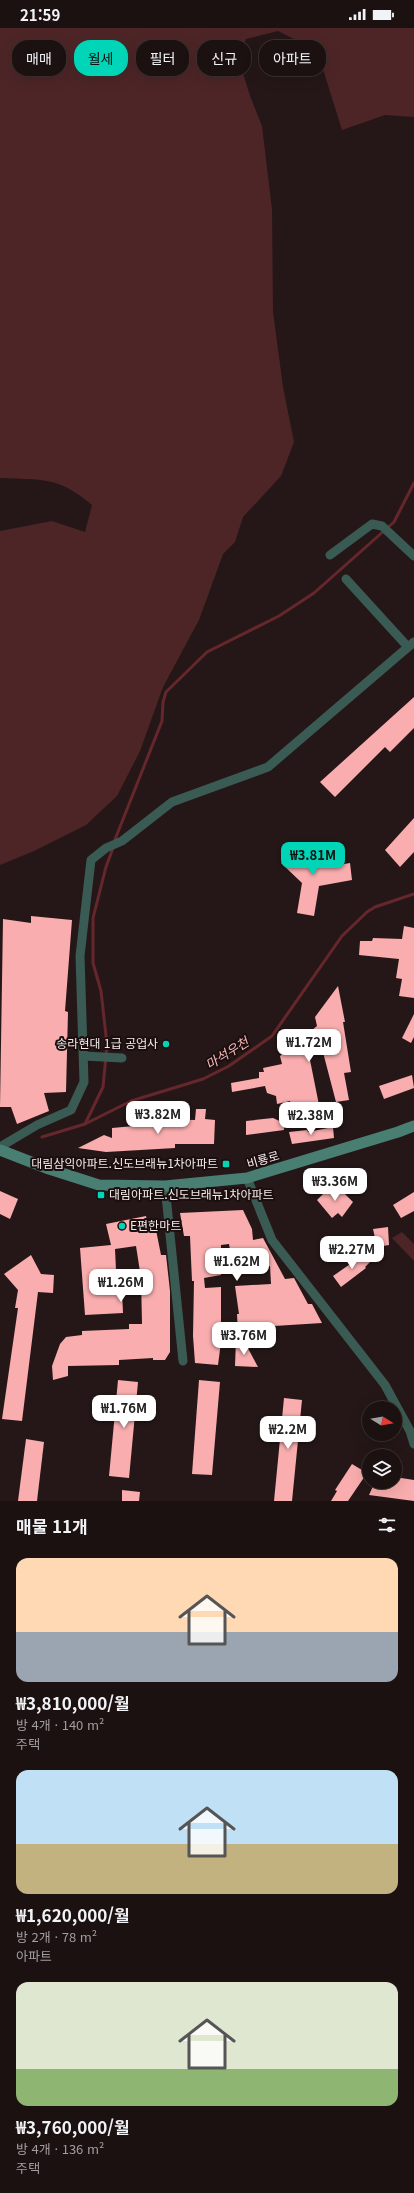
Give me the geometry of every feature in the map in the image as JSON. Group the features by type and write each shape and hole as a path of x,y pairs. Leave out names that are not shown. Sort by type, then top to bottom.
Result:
{"main road":[{"name":"비룡로","path":"0,1148 49,1169 99,1185 165,1186 247,1178 414,1126"}],"street":[{"path":"330,555 372,524 382,526 414,556"},
{"path":"0,1148 37,1125 71,1110 84,1082 80,956 91,860 106,848 122,841 172,802 268,768 411,644 346,579"},
{"path":"84,1056 118,1057"},
{"path":"247,1178 272,1240 385,1385 410,1431 414,1444"},
{"path":"165,1186 183,1361"}],"shaded area":[{"path":"0,28 414,28 414,117 385,115 342,130 325,76 326,40 296,40 278,31 246,40 197,40 197,76 244,76 262,126 272,209 273,312 283,387 294,442 281,476 243,517 235,542 223,554 199,620 163,687 140,751 117,796 86,825 34,851 0,865 0,531 52,521 85,532 92,505 69,489 49,481 0,478"},
{"path":"402,1232 414,1244 414,1261 392,1238"}],"building":[{"path":"414,697 414,728 390,752 385,747 335,797 320,782"},
{"path":"414,818 414,852 400,867 385,850"},
{"path":"302,842 327,867 350,863 352,880 319,886 314,916 297,913 302,883 281,863"},
{"path":"31,916 72,920 65,1011 68,1012 66,1092 44,1093 49,1111 17,1124 11,1107 0,1107 3,919 31,923"},
{"path":"404,926 414,928 414,998 399,996 402,979 396,978 399,959 359,955 360,941 372,941 373,938 402,939"},
{"path":"338,986 345,1022 343,1022 351,1072 344,1073 349,1100 336,1102 319,1037 306,1040 319,1105 292,1111 290,1101 277,1104 276,1096 267,1093 265,1086 232,1092 231,1083 259,1078 259,1072 264,1072 263,1068 282,1064 280,1056 317,1026 315,1017"},
{"path":"414,1014 414,1037 411,1043 402,1038"},
{"path":"412,1075 414,1088 384,1099 379,1086"},
{"path":"196,1109 206,1109 205,1119 215,1120 214,1144 175,1144 175,1148 106,1152 78,1148 104,1135 112,1138 112,1128 156,1124 156,1119 195,1120"},
{"path":"273,1118 284,1123 284,1130 246,1135 246,1121"},
{"path":"333,1127 334,1138 292,1144 289,1132 307,1130 308,1132"},
{"path":"332,1185 337,1192 340,1189 353,1202 342,1217 338,1213 332,1218 317,1200"},
{"path":"0,1191 18,1199 10,1219 0,1214"},
{"path":"414,1192 414,1211 401,1218 393,1205"},
{"path":"243,1210 252,1229 253,1240 263,1238 285,1279 294,1278 308,1304 312,1304 322,1323 274,1326 274,1328 238,1335 237,1314 239,1314 235,1286 271,1284 270,1266 234,1273 229,1244 221,1245 221,1275 204,1278 205,1288 221,1287 221,1342 218,1365 195,1363 193,1336 194,1281 192,1281 190,1236 184,1236 180,1213"},
{"path":"146,1216 149,1232 156,1230 161,1255 166,1255 170,1291 170,1352 165,1360 153,1360 153,1358 119,1360 119,1365 68,1366 68,1376 53,1380 52,1366 60,1344 66,1337 82,1335 82,1331 129,1329 129,1324 142,1324 141,1278 136,1246 115,1249 116,1270 121,1269 123,1313 85,1315 80,1248 111,1245 106,1224"},
{"path":"388,1227 389,1245 377,1247 373,1229"},
{"path":"366,1253 371,1261 365,1267 366,1268 341,1287 333,1276"},
{"path":"31,1255 41,1274 54,1275 53,1293 38,1292 22,1421 2,1419 18,1308 15,1308 18,1290 4,1274"},
{"path":"236,1340 244,1341 258,1367 235,1366"},
{"path":"118,1380 138,1382 129,1478 109,1476"},
{"path":"199,1380 220,1382 212,1475 192,1474"},
{"path":"284,1398 302,1400 292,1501 274,1501"},
{"path":"26,1439 44,1442 37,1501 18,1501"},
{"path":"352,1464 362,1470 362,1480 348,1501 331,1501 337,1491 335,1490"},
{"path":"402,1478 414,1480 414,1501 369,1495 372,1489 402,1489"},
{"path":"122,1490 140,1492 139,1501 122,1501"}],"waterway":[{"path":"114,842 162,721 163,702 166,692 207,652 279,616 314,593 394,522 414,483"},
{"path":"85,1124 103,1087 107,1045 101,991 93,963 93,918 106,867 113,848"},
{"name":"마석우천","path":"42,1137 85,1124 131,1101 203,1079 229,1066 272,1036 342,936 367,912 375,907 414,894"}],"place":[{"name":"송라현대 1급 공업사","path":"166,1044"},
{"name":"대림삼익아파트.신도브래뉴1차아파트","path":"226,1164"},
{"name":"대림아파트.신도브래뉴1차아파트","path":"101,1195"},
{"name":"E편한마트","path":"122,1226"}]}
